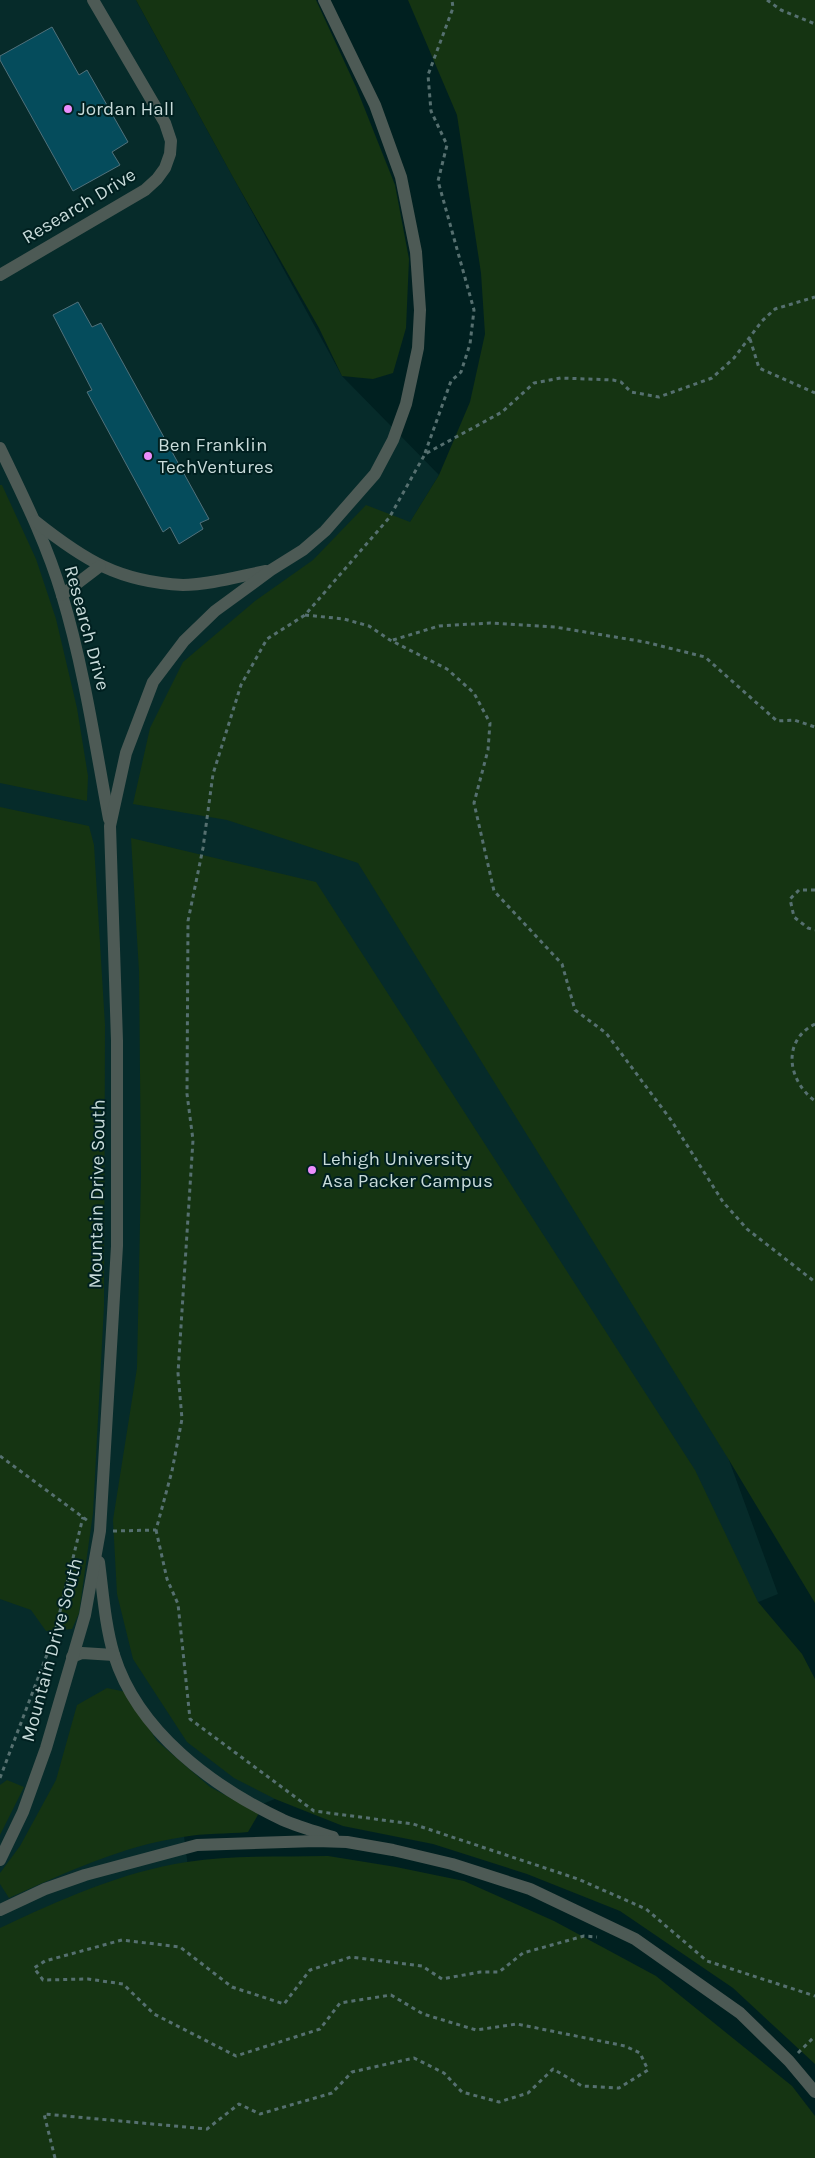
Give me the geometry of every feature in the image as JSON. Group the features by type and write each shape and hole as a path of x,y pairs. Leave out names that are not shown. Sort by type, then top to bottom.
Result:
{"street":[{"name":"Research Drive","path":"0,275 145,190 165,168 171,141 165,124 93,0"},
{"name":"Mountain Drive South","path":"0,1860 23,1812 38,1771 85,1615 100,1531 118,1246 117,1041 110,826 126,753 153,682 184,641 215,611 271,570 303,550 325,531 375,474 393,440 406,404 418,348 420,310 416,252 401,177 375,105 324,0"},
{"name":"Research Drive","path":"0,448 35,521 62,595 86,697 110,826"},
{"name":"Mountain Drive South","path":"35,521 68,547 100,566 125,577 184,585 222,580 271,570"},
{"path":"62,595 100,566"},
{"path":"97,1552 107,1623 114,1655 122,1676 149,1719 183,1754 209,1777 251,1804 285,1821 347,1842"},
{"path":"72,1657 82,1653 114,1655"},
{"path":"0,1910 45,1889 85,1875 122,1863 197,1845 298,1841 347,1842 393,1850 452,1864 530,1889 635,1939 740,2013 789,2061 815,2092"}],"path":[{"path":"452,0 453,8 428,75 432,111 446,145 438,181 474,310 470,344 461,372 451,381 425,454 389,518 305,614 267,640 241,684 213,774 203,848 188,921 186,1094 193,1140 178,1373 182,1419 172,1471 156,1530 167,1579 178,1604 190,1719 314,1812 413,1824 578,1878 646,1909 707,1962 815,1996"},
{"path":"767,0 781,10 815,24"},
{"path":"425,454 502,412 534,383 562,378 613,380 621,382 632,392 659,397 712,378 734,358 775,308 815,297"},
{"path":"749,338 759,368 815,393"},
{"path":"305,614 344,619 369,626 390,640 447,669 474,693 490,723 488,750 474,803 494,891 562,964 575,1010 606,1033 671,1120 723,1202 747,1229 815,1282"},
{"path":"393,640 439,626 490,623 555,627 645,642 705,657 777,721 794,720 815,727"},
{"path":"815,890 799,890 790,899 794,917 808,928 815,930"},
{"path":"815,1024 795,1041 790,1061 798,1080 815,1101"},
{"path":"0,1456 100,1531 156,1530"},
{"path":"0,1778 54,1636 83,1517"},
{"path":"55,2158 44,2114 207,2130 239,2104 260,2114 332,2093 352,2072 414,2058 444,2073 462,2092 499,2102 528,2093 553,2069 582,2086 619,2088 648,2070 640,2053 625,2046 516,2024 476,2030 422,2014 391,1994 340,2002 320,2029 236,2056 154,2014 123,1984 88,1978 43,1980 34,1968 45,1961 122,1940 180,1946 232,1987 284,2004 310,1970 351,1957 422,1966 442,1979 480,1972 499,1972 523,1953 584,1936 601,1937"},
{"path":"789,2061 815,2036"}],"shaded area":[{"name":"Lehigh University Asa Packer Campus","path":"0,0 136,0 342,376 439,475 395,547 778,1594 184,1836 226,2158 0,2158"}],"green space":[{"path":"136,0 316,0 356,87 395,185 409,259 406,328 393,373 373,379 342,376 319,328 234,179"},
{"path":"408,0 815,0 815,1603 729,1460 358,863 227,820 133,804 150,728 183,662 255,601 313,560 366,505 410,522 439,475 470,402 485,334 481,273 457,115"},
{"path":"0,485 2,485 36,559 56,619 77,708 88,776 87,801 0,783"},
{"path":"0,807 89,826 94,845 105,1025 104,1306 93,1513 79,1613 72,1629 46,1631 31,1610 0,1599"},
{"path":"131,838 316,882 695,1470 758,1602 802,1654 815,1679 815,2064 733,1988 620,1911 527,1874 433,1844 343,1826 275,1799 234,1778 187,1742 133,1659 117,1594 113,1520 137,1368 141,1175 139,971"},
{"path":"107,1688 126,1692 157,1741 210,1787 259,1813 248,1832 191,1836 138,1847 51,1879 9,1898 0,1884 0,1873 20,1846 56,1780 77,1705"},
{"path":"7,1780 24,1787 0,1835 0,1785"},
{"path":"328,1856 464,1881 554,1921 656,1976 792,2086 815,2116 815,2158 0,2158 0,1928 91,1888 162,1867 222,1858"}],"building":[{"name":"Jordan Hall","path":"52,27 79,75 87,70 128,142 112,152 120,165 73,191 0,60 0,56"},
{"name":"Ben Franklin TechVentures","path":"78,302 92,327 101,323 209,519 200,523 203,529 179,544 170,527 163,532 87,392 92,390 53,315"}],"place":[{"name":"Jordan Hall","path":"68,109"},
{"name":"Ben Franklin TechVentures","path":"148,456"},
{"name":"Lehigh University Asa Packer Campus","path":"312,1170"}]}
